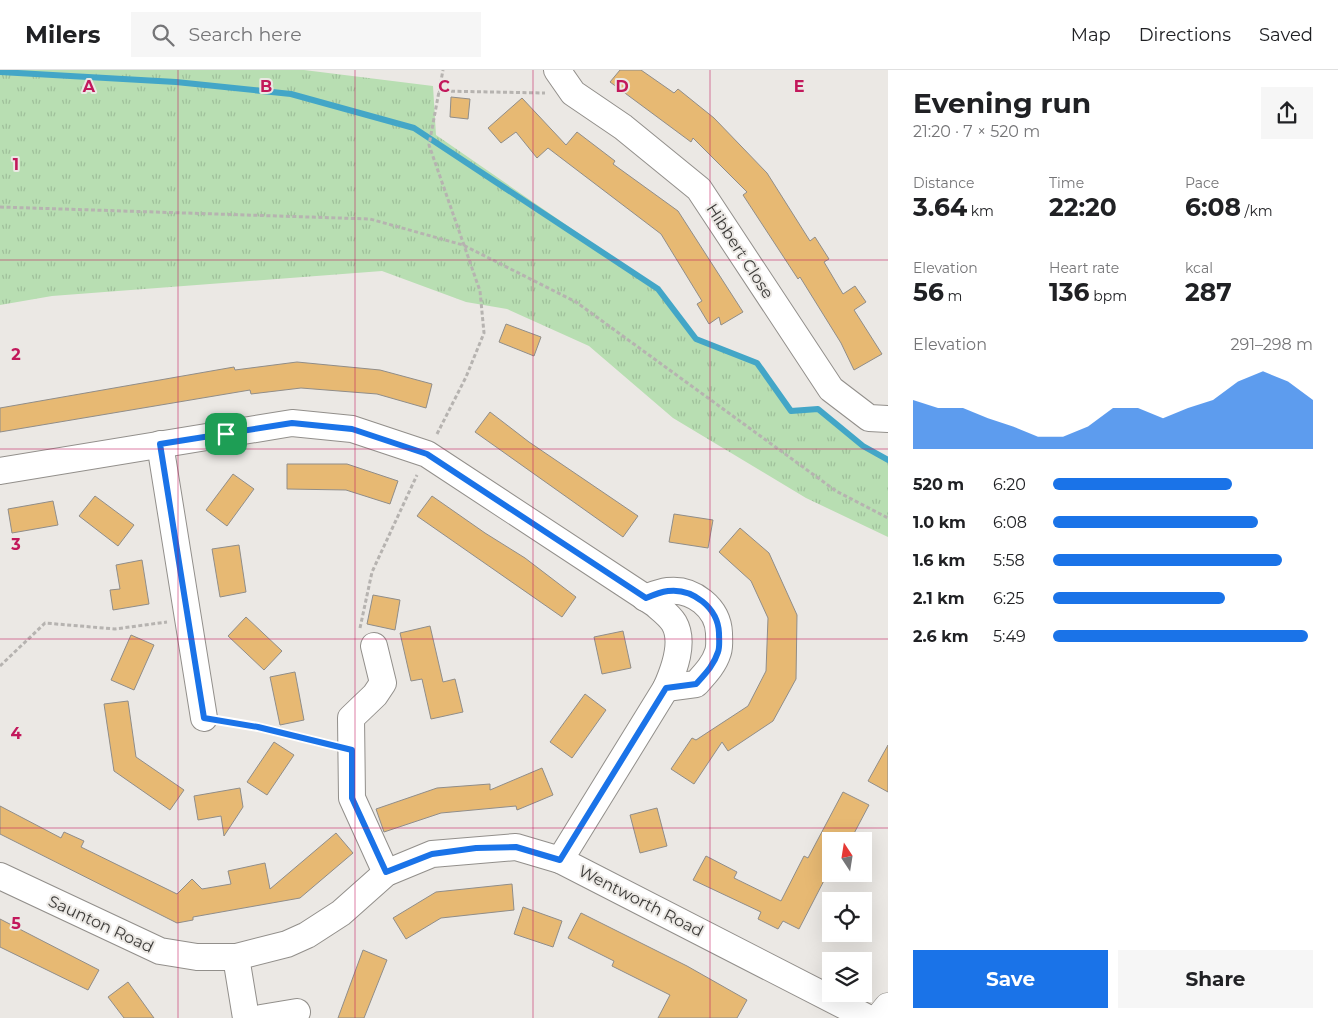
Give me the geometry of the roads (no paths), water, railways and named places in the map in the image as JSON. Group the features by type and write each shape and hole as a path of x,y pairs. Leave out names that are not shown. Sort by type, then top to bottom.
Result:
{"highway":[{"path":"879,1018 888,1007"}],"street":[{"name":"Hibbert Close","path":"557,70 573,93 622,128 699,189 831,389 869,418 888,419"},
{"name":"Wentworth Road","path":"0,471 292,423 352,429 427,454 646,598 670,618 676,626 678,638 676,665 666,688 560,860 868,1018"},
{"path":"160,444 204,718"},
{"path":"646,598 670,590 684,592 700,599 713,611 719,626 719,650 712,666 696,684 666,688"},
{"path":"374,646 383,683 376,695 351,718 352,798 386,872"},
{"name":"Saunton Road","path":"0,876 160,951 196,957 236,957 287,944 307,935 341,913 386,872 432,854 476,848 516,847 560,860"},
{"path":"236,957 246,1018"},
{"path":"261,1018 297,1012"}],"waterway":[{"path":"0,72 176,82 291,94 414,128 658,289 696,339 757,363 791,411 818,409 863,446 888,460"}]}
